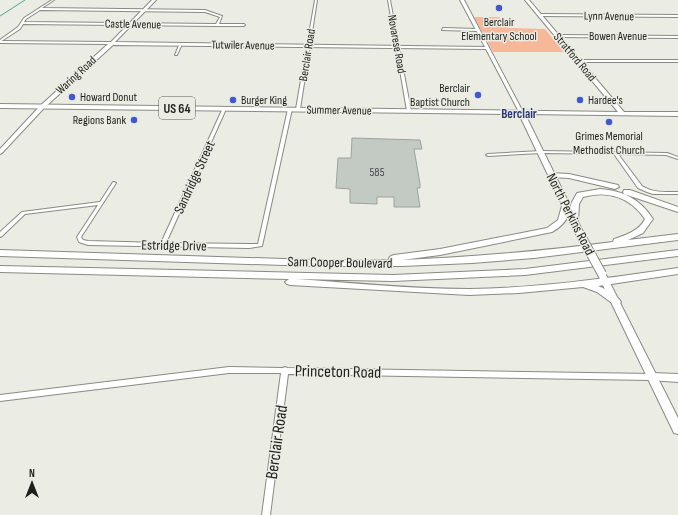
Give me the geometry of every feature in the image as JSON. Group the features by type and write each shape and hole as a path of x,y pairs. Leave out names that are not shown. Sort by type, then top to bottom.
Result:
{"highway":[{"path":"552,175 569,176 613,187 678,210"},
{"path":"574,221 575,204 580,195 591,191 606,190 620,194 633,201 644,210 649,219 646,227 638,233 619,240 579,249"},
{"path":"324,263 401,257 440,252 549,230 558,226 564,215 566,204"},
{"name":"Sam Cooper Boulevard","path":"0,253 324,263 402,263 472,260 678,237"},
{"name":"Sam Cooper Boulevard","path":"0,269 393,278 461,276 533,271 678,253"},
{"path":"257,276 292,282 469,292 519,290 582,284 678,271"},
{"path":"582,284 594,288 616,302"}],"main road":[{"name":"Stratford Road","path":"527,0 622,114"},
{"name":"Summer Avenue","path":"0,106 678,114"},
{"name":"North Perkins Road","path":"521,112 581,236 606,281 678,429"}],"street":[{"path":"0,42 17,29 25,19 53,0"},
{"name":"Waring Road","path":"0,152 42,107 111,44 154,0"},
{"name":"Berclair Road","path":"298,109 316,0"},
{"name":"Novarese Road","path":"389,0 409,111"},
{"name":"North Perkins Road","path":"462,0 521,112"},
{"path":"39,9 205,12 221,17 217,25"},
{"name":"Lynn Avenue","path":"540,15 678,16"},
{"name":"Castle Avenue","path":"23,23 244,25"},
{"path":"443,29 477,30"},
{"name":"Bowen Avenue","path":"557,36 678,37"},
{"name":"Tutwiler Avenue","path":"0,42 487,48"},
{"path":"176,54 181,44"},
{"path":"578,61 678,61"},
{"name":"Sandridge Street","path":"163,244 224,109"},
{"name":"Estridge Drive","path":"101,203 79,237 81,241 88,243 260,245 290,109"},
{"path":"488,155 541,152 614,153 666,154 678,158"},
{"path":"614,153 644,190 678,193"},
{"path":"0,234 24,213 101,203 114,183"},
{"name":"Berclair Road","path":"266,515 285,370"},
{"name":"Princeton Road","path":"0,398 214,371 285,370 678,378"}],"shaded area":[{"path":"474,17 499,17 505,27 545,29 564,52 493,52"}],"building":[{"path":"352,138 420,140 422,149 414,149 420,184 420,188 417,188 420,207 394,207 394,197 377,197 377,204 350,203 350,189 336,188 338,158 351,158"}],"waterway":[{"path":"0,16 25,0"}],"place":[{"name":"Berclair Elementary School","path":"499,8"},
{"name":"Berclair Baptist Church","path":"478,95"},
{"name":"Howard Donut","path":"72,97"},
{"name":"Burger King","path":"233,100"},
{"name":"Hardee's","path":"580,100"},
{"name":"Regions Bank","path":"134,120"},
{"name":"Grimes Memorial Methodist Church","path":"609,122"}],"district":[{"name":"Berclair","path":"519,113"}]}
